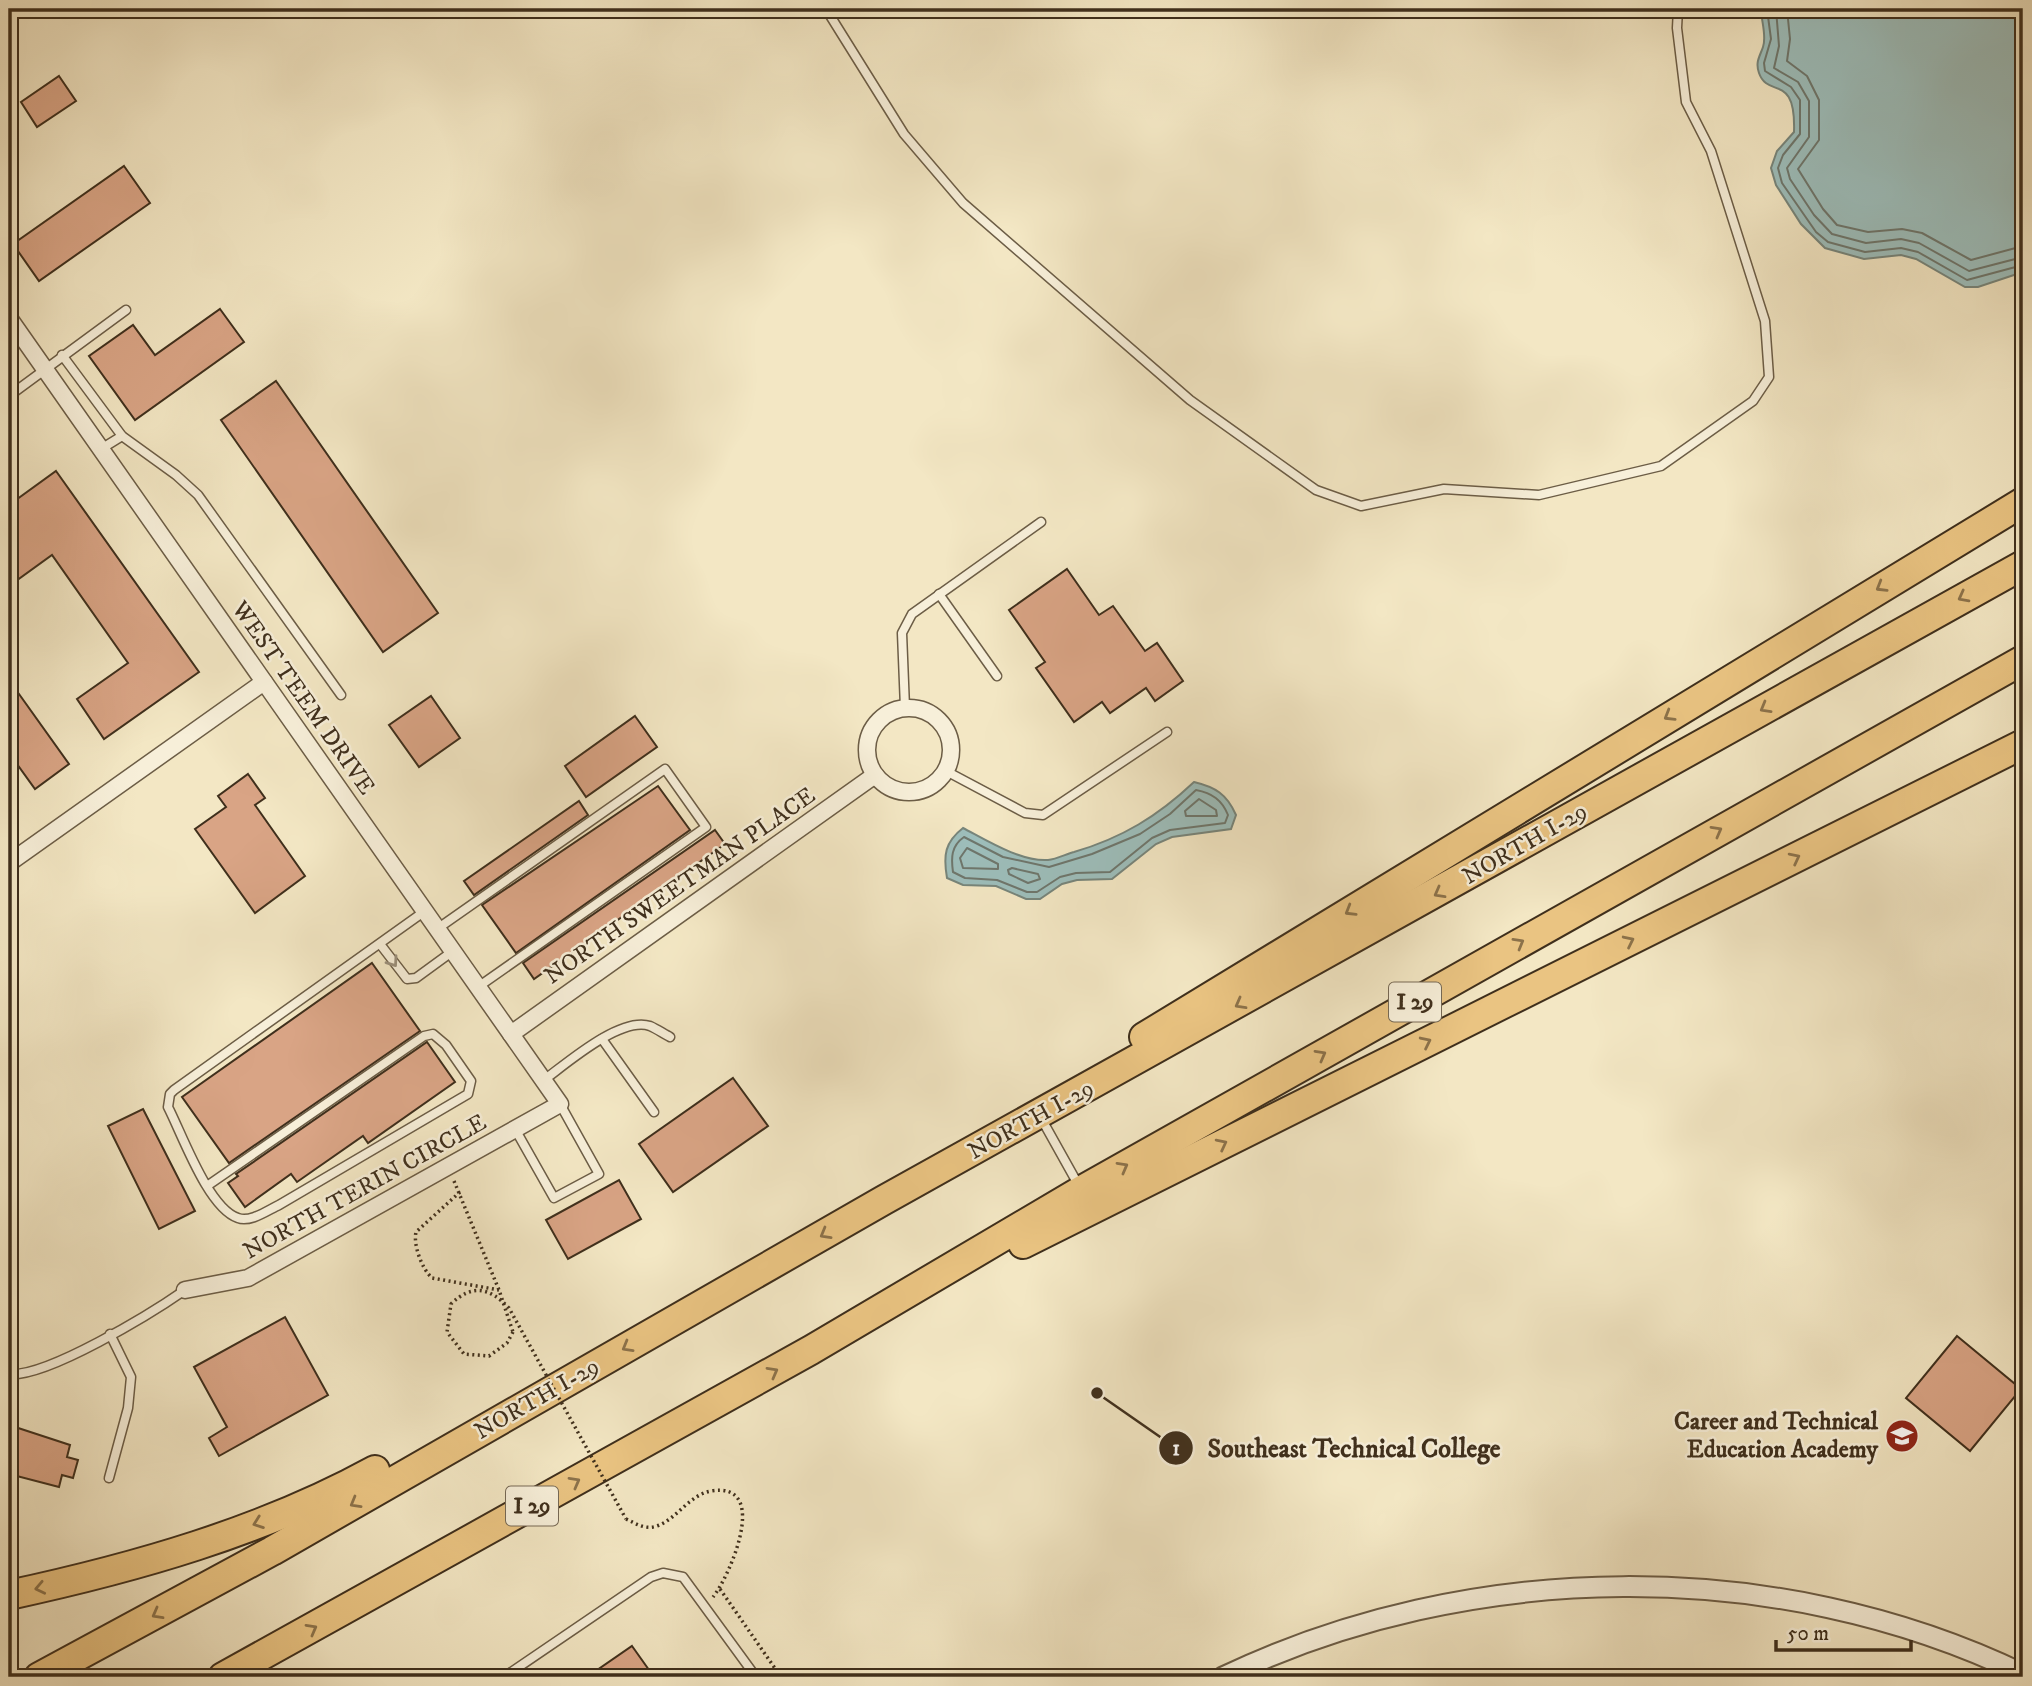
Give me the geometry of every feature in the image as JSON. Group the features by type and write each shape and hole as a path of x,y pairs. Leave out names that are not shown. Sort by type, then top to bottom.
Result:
{"highway":[{"path":"884,1200 1135,1043 2023,502"},
{"name":"NORTH I-29","path":"39,1677 272,1551 884,1200 2023,565"},
{"name":"I 29","path":"223,1677 811,1350 1082,1190 2023,660"},
{"path":"811,1350 2023,744"},
{"path":"9,1595 163,1556 252,1525 330,1495 442,1433 499,1420"},
{"path":"228,1677 252,1662"}],"street":[{"name":"WEST TEEM DRIVE","path":"9,318 560,1104"},
{"path":"9,863 264,682"},
{"path":"905,708 926,711 946,730 951,757 946,771 937,782 912,793 885,785 875,775 869,763 869,736 886,714 905,708"},
{"name":"NORTH SWEETMAN PLACE","path":"512,1034 875,775"},
{"name":"NORTH TERIN CIRCLE","path":"185,1290 230,1284 248,1278 560,1104"},
{"path":"1223,1677 1329,1635 1424,1609 1517,1594 1615,1587 1722,1591 1831,1607 1948,1643 2023,1674"}],"lane":[{"path":"826,9 904,134 963,203 1191,400 1316,490 1361,506 1444,489 1539,495 1661,466 1753,401 1769,377 1765,321 1710,151 1686,102 1677,28 1678,9"},
{"path":"9,396 126,310"},
{"path":"62,355 122,436 176,475 198,495 341,695"},
{"path":"102,449 122,436"},
{"path":"905,708 902,633 912,614 1041,522"},
{"path":"939,594 997,676"},
{"path":"946,771 1025,813 1043,815 1167,732"},
{"path":"437,929 665,769 706,827 478,987"},
{"path":"207,1186 424,1036 433,1034 438,1037 471,1082 468,1094 279,1205 247,1219 237,1218 226,1211 207,1186 168,1107 170,1094 425,911"},
{"path":"380,944 407,979 416,978 453,951"},
{"path":"544,1080 601,1040 635,1025 649,1026 670,1037"},
{"path":"601,1040 654,1112"},
{"path":"515,1129 554,1198 600,1174 560,1104"},
{"path":"1040,1115 1082,1190"},
{"path":"9,1374 44,1367 148,1316 185,1290"},
{"path":"109,1478 128,1408 131,1377 110,1334"},
{"path":"504,1677 618,1598 651,1577 663,1573 683,1577 756,1677"}],"path":[{"path":"446,1167 460,1192 499,1290 513,1332 499,1351 477,1357 464,1354 454,1344 447,1332 446,1318 451,1304 472,1289 498,1296 509,1308 626,1519 643,1527 654,1527 705,1492 724,1491 735,1497 742,1506 744,1518 731,1567 720,1589 781,1677"},
{"path":"460,1192 416,1232 414,1239 426,1273 432,1278 499,1290"}],"water":[{"path":"1761,9 2023,9 2023,272 1978,287 1965,287 1916,259 1901,255 1864,259 1825,248 1801,224 1776,185 1771,168 1777,151 1794,132 1793,113 1791,101 1786,94 1763,81 1759,73 1758,62 1764,38"},
{"path":"1194,782 1214,789 1229,802 1236,815 1231,829 1172,837 1156,844 1112,879 1077,880 1062,884 1040,899 1026,899 996,886 963,885 947,878 947,850 952,838 963,828 1015,854 1038,860 1051,859 1124,833 1167,805"}],"building":[{"path":"59,76 76,101 37,127 21,102"},
{"path":"124,166 150,203 39,281 13,244"},
{"path":"220,309 244,342 135,420 89,356 133,325 155,355"},
{"path":"276,381 438,613 383,652 221,420"},
{"path":"56,471 199,672 104,739 77,699 128,663 52,555 9,586 9,505"},
{"path":"1067,569 1099,615 1113,606 1145,651 1157,643 1183,681 1155,701 1146,688 1110,713 1102,702 1074,722 1036,668 1045,662 1009,610"},
{"path":"9,680 69,764 35,789 9,753"},
{"path":"431,696 460,738 419,767 389,725"},
{"path":"635,716 657,747 586,797 565,766"},
{"path":"248,774 265,798 255,805 305,876 255,913 195,829 226,807 218,796"},
{"path":"658,786 690,830 516,953 482,905"},
{"path":"579,801 588,815 474,895 464,881"},
{"path":"715,830 725,844 534,979 523,963"},
{"path":"372,963 420,1031 229,1163 182,1097"},
{"path":"427,1042 455,1082 368,1143 363,1136 297,1182 291,1174 245,1207 228,1183 238,1176 236,1174"},
{"path":"733,1078 768,1126 673,1192 639,1144"},
{"path":"143,1109 195,1211 159,1229 108,1126"},
{"path":"619,1180 641,1219 568,1259 546,1220"},
{"path":"285,1317 328,1395 219,1456 209,1438 227,1427 194,1367"},
{"path":"1957,1336 2021,1389 1970,1451 1906,1398"},
{"path":"9,1425 70,1445 67,1457 78,1460 73,1478 62,1475 59,1487 9,1474"},
{"path":"632,1646 654,1677 587,1677"}],"place":[{"name":"Southeast Technical College","path":"1097,1393"},
{"name":"Career and Technical Education Academy","path":"1902,1436"}]}
